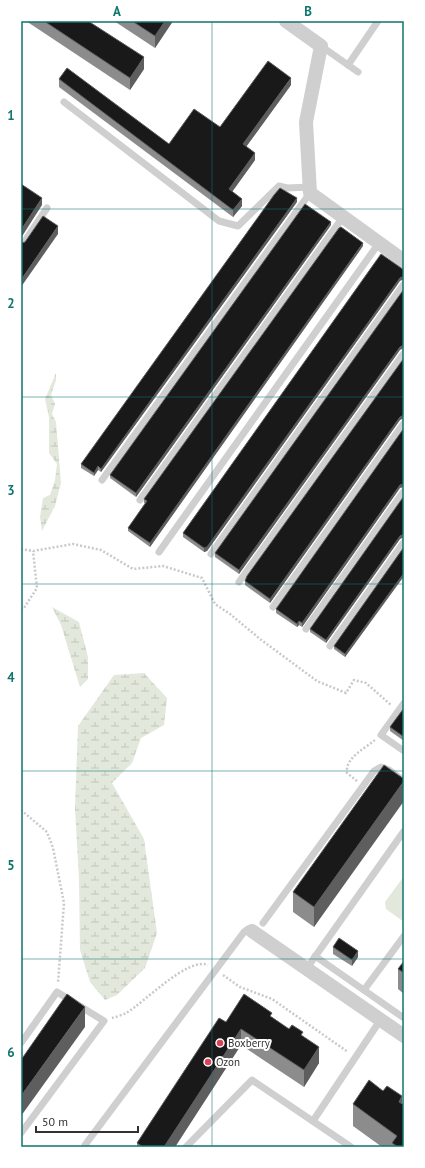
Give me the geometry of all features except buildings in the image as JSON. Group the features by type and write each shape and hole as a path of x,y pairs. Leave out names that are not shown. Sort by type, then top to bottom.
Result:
{"street":[{"path":"286,21 321,46 306,122 310,190 343,217 404,261"},
{"path":"257,927 307,968 404,1036"}],"lane":[{"path":"348,66 378,21"},
{"path":"321,46 358,72"},
{"path":"64,102 219,221 238,226 279,186 310,190"},
{"path":"102,480 310,190"},
{"path":"21,247 47,208"},
{"path":"140,500 343,217"},
{"path":"160,552 379,243"},
{"path":"211,554 404,284"},
{"path":"239,582 404,353"},
{"path":"273,607 404,423"},
{"path":"306,629 404,491"},
{"path":"330,646 404,542"},
{"path":"404,703 381,735 404,751"},
{"path":"87,1147 85,1145 217,971 244,932 248,929 257,927 374,771 381,767 389,770 404,781"},
{"path":"307,968 404,831"},
{"path":"364,990 404,936"},
{"path":"315,956 404,1018"},
{"path":"21,1043 58,992 104,1021 21,1133"},
{"path":"313,1122 381,1019"},
{"path":"186,1147 252,1080 351,1147"}],"path":[{"path":"21,550 32,551 73,544 101,550 133,569 163,566 202,578 215,604 316,681 346,692 354,680 366,683 378,692 397,712"},
{"path":"21,610 24,608 36,588 32,551"},
{"path":"363,785 348,773 347,768 350,761 381,735"},
{"path":"21,810 47,832 64,903 58,992"},
{"path":"104,1021 127,1013 164,982 199,963 209,966 240,987 272,999 356,1057"}],"green space":[{"path":"56,373 56,380 51,395 55,404 52,414 56,422 61,483 55,506 42,531 40,517 43,498 50,495 55,480 57,464 49,453 49,417 45,399"},
{"path":"52,607 79,622 88,657 88,679 80,687 61,625"},
{"path":"144,673 167,698 164,725 141,738 132,763 112,783 144,839 157,933 145,968 117,995 105,1000 90,982 80,950 79,879 75,808 78,726 114,675"},
{"path":"404,876 404,922 386,909 385,902"}],"place":[{"name":"Boxberry","path":"220,1043"},
{"name":"Ozon","path":"208,1062"}]}
